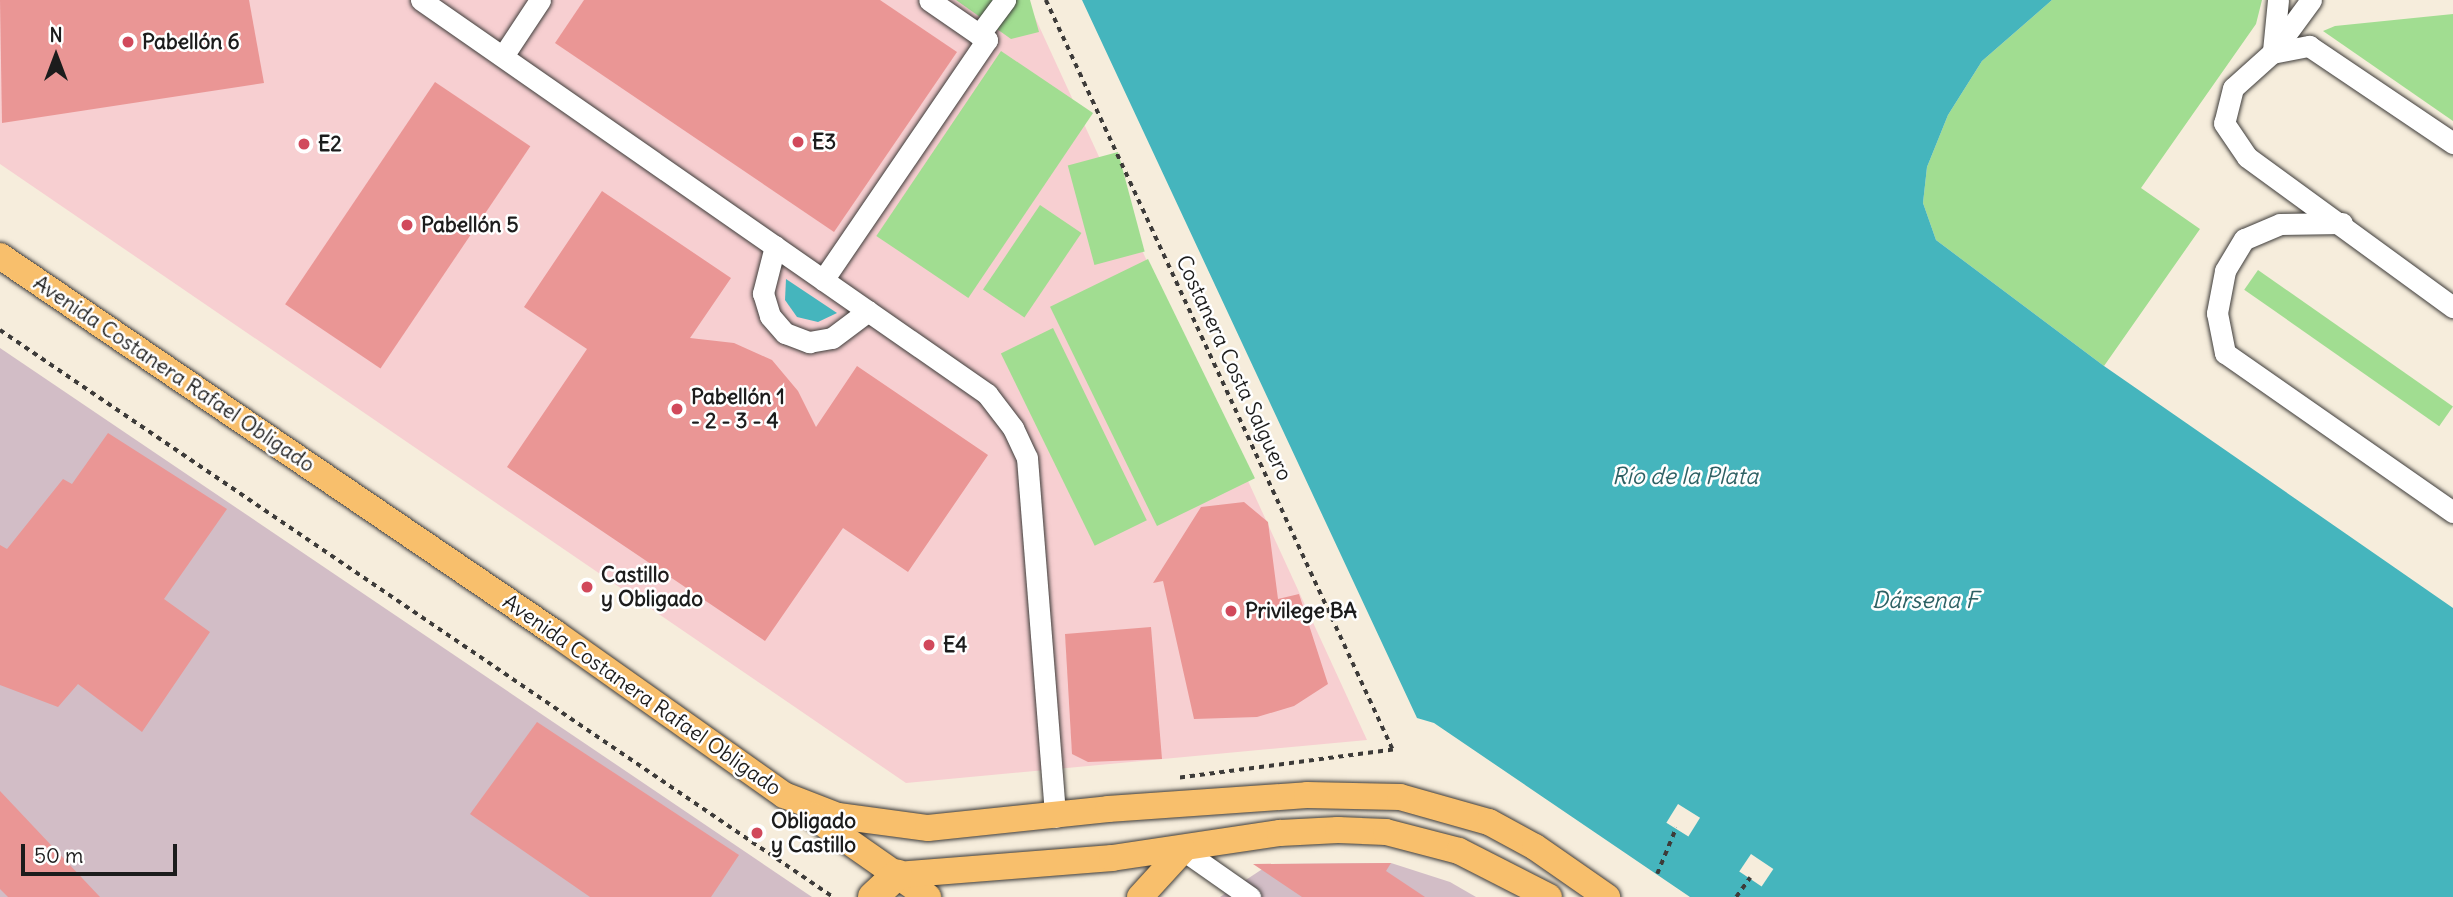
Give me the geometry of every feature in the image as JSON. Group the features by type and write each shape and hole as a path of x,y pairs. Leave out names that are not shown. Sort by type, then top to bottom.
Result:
{"highway":[{"path":"873,897 897,875"}],"main road":[{"name":"Avenida Costanera Rafael Obligado","path":"0,256 555,633 784,796 838,816 882,825 953,828 1318,795 1400,797 1489,822 1535,846 1607,897"},
{"path":"784,796 928,897"},
{"path":"897,875 1183,850 1316,830 1386,832 1460,851 1549,897"},
{"path":"1140,897 1183,850"}],"street":[{"path":"421,0 987,394 1013,428 1027,458 1055,817"},
{"path":"503,56 540,0"},
{"path":"823,280 987,40 929,0"},
{"path":"979,35 1005,0"},
{"path":"2272,53 2278,0"},
{"path":"2311,0 2272,53 2233,88 2224,123 2247,157 2342,223 2453,307"},
{"path":"2272,53 2308,46 2453,143"},
{"path":"2342,223 2280,224 2244,239 2225,271 2217,313 2225,353 2453,512"},
{"path":"775,246 763,293 771,316 785,334 809,342 832,338 869,311"},
{"path":"1183,850 1250,897"}],"path":[{"name":"Costanera Costa Salguero","path":"1046,0 1393,750 1174,779"},
{"path":"0,330 833,897"},
{"path":"1657,874 1676,828"},
{"path":"1736,897 1750,878"}],"shaded area":[{"path":"0,0 1027,0 1367,740 906,783 0,164"},
{"path":"0,348 812,897 0,897"},
{"path":"1391,863 1450,882 1476,897 1220,897 1270,864"}],"green space":[{"path":"956,0 1030,0 1039,32 1011,39"},
{"path":"2052,0 2262,0 2256,24 2141,188 2200,229 2104,366 1936,240 1923,203 1927,167 1948,115 1982,61"},
{"path":"2453,14 2453,121 2323,31 2335,26"},
{"path":"1001,51 1093,113 968,298 876,236"},
{"path":"1118,152 1145,251 1094,265 1068,165"},
{"path":"1040,205 1081,233 1024,318 983,290"},
{"path":"1148,259 1255,478 1157,526 1050,307"},
{"path":"2258,270 2453,407 2439,426 2244,290"},
{"path":"1053,328 1147,520 1095,546 1001,353"}],"water":[{"name":"Río de la Plata","path":"1082,0 2052,0 1982,61 1948,115 1927,167 1923,203 1936,240 2104,366 2453,608 2453,897 1690,897 1434,723 1417,718"},
{"path":"786,279 837,313 818,322 797,317 785,300"}],"pier":[{"path":"1678,804 1700,818 1688,836 1666,823"},
{"path":"1751,854 1773,869 1762,887 1739,871"}],"building":[{"name":"Pabellón 6","path":"0,0 249,0 264,83 2,123"},
{"name":"E3","path":"584,0 880,0 957,52 834,232 555,43"},
{"name":"Pabellón 5","path":"435,82 530,146 380,368 285,304"},
{"name":"Pabellón 1 - 2 - 3 - 4","path":"602,191 731,278 690,338 734,343 772,360 798,391 816,427 857,366 988,455 908,572 843,528 765,641 507,467 587,349 524,307"},
{"path":"108,433 227,509 164,599 210,632 142,732 78,684 58,707 0,685 0,545 7,549 63,479 72,484"},
{"name":"Privilege BA","path":"1244,502 1268,522 1278,599 1299,594 1328,684 1294,706 1257,717 1194,719 1163,581 1153,583 1201,507"},
{"path":"1151,627 1162,759 1088,762 1072,754 1065,634"},
{"path":"537,722 739,855 711,897 590,897 470,814"},
{"path":"0,791 100,897 8,897 0,889"},
{"path":"1391,863 1386,871 1425,897 1302,897 1253,864"}],"place":[{"name":"Pabellón 6","path":"128,42"},
{"name":"E3","path":"798,142"},
{"name":"E2","path":"304,144"},
{"name":"Pabellón 5","path":"407,225"},
{"name":"Pabellón 1 - 2 - 3 - 4","path":"677,409"},
{"name":"Castillo y Obligado","path":"587,587"},
{"name":"Privilege BA","path":"1231,611"},
{"name":"E4","path":"929,645"},
{"name":"Obligado y Castillo","path":"757,833"}],"water label":[{"name":"Dársena F","path":"1925,600"}]}
